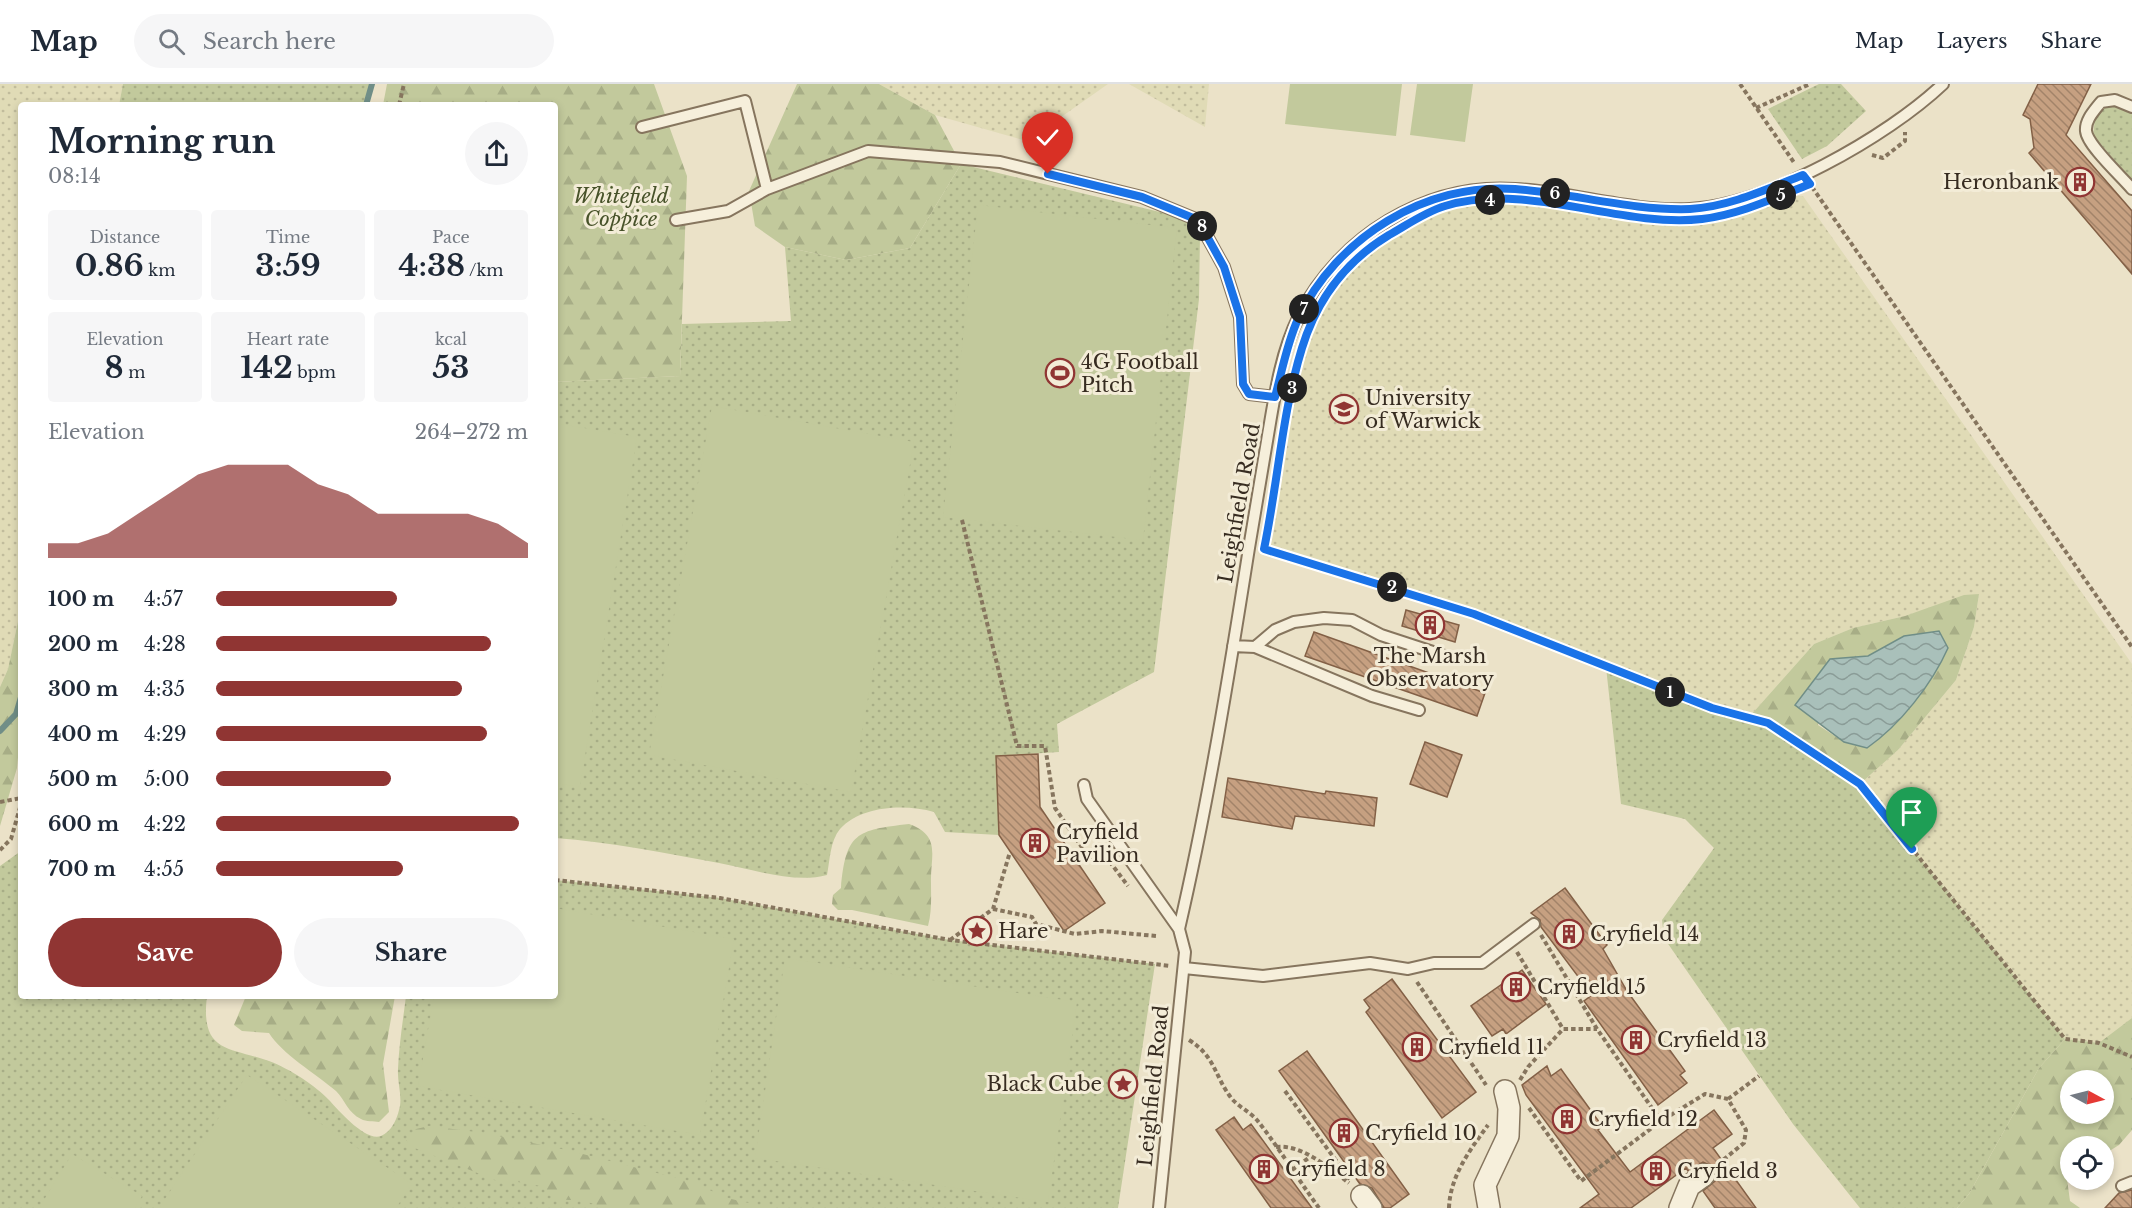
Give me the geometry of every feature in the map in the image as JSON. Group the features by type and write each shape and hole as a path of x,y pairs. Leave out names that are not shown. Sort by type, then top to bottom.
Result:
{"street":[{"path":"1490,1208 1485,1185 1508,1136 1509,1108 1499,1093"},
{"path":"1680,1208 1689,1186 1704,1175"}],"lane":[{"name":"Leighfield Road","path":"1159,1208 1184,968 1185,952 1179,929 1233,646 1275,397 1298,318 1323,278 1359,240 1385,221 1416,206 1462,192 1513,188 1643,206 1693,209 1736,199 1803,175 1864,143 1921,103 1942,84"},
{"path":"2132,107 2115,100 2101,102 2089,118 2085,129 2090,141 2132,189"},
{"path":"642,126 745,101 767,189"},
{"path":"676,220 728,211 767,189 868,152 1000,162 1142,197 1175,208 1198,220 1224,267 1240,317 1243,384 1249,394 1275,397"},
{"path":"1255,647 1275,630 1294,622 1324,618 1352,620 1381,635 1442,655"},
{"path":"1233,646 1255,647 1372,696 1419,710"},
{"path":"1084,785 1087,799 1179,929"},
{"path":"1184,968 1263,976 1370,963 1408,969 1434,963 1482,963 1534,924"}],"path":[{"path":"400,102 404,84"},
{"path":"1740,84 1803,175"},
{"path":"1756,108 1810,84"},
{"path":"1864,157 1874,154 1883,158 1905,141 1905,130 1911,126"},
{"path":"1819,180 1810,184 2132,646"},
{"path":"962,520 1017,746 1045,746 1055,808 1092,862 1104,854 1132,892"},
{"path":"1266,540 1264,549 1474,614 1712,708 1768,723 1860,784 2065,1039 2099,1043 2132,1057"},
{"path":"0,802 18,799"},
{"path":"0,850 11,839 18,814"},
{"path":"950,940 993,909 1010,852"},
{"path":"558,880 720,898 950,940 1169,966"},
{"path":"993,909 1032,917 1036,924 1074,934 1102,931 1156,936"},
{"path":"1534,924 1598,1029 1661,1121"},
{"path":"1511,942 1563,1029"},
{"path":"1408,969 1499,1093 1514,1090 1528,1067 1563,1029 1598,1029"},
{"path":"1177,1033 1203,1049 1214,1063 1221,1081 1234,1101 1255,1118 1319,1208"},
{"path":"1728,1099 1759,1076"},
{"path":"1276,1147 1283,1146 1310,1157 1357,1189 1285,1091"},
{"path":"1528,1106 1581,1181 1661,1121 1705,1094 1728,1099 1746,1130 1744,1143 1704,1175"},
{"path":"1449,1208 1449,1193 1465,1159 1494,1116"},
{"path":"1292,1170 1310,1157"}],"shaded area":[{"path":"0,84 123,84 120,102 18,102 18,621 8,669 0,687"},
{"path":"879,84 1108,84 1027,141 935,115"},
{"path":"1129,84 1209,84 1205,127"},
{"path":"1781,195 1803,196 2132,664 2132,1024 2099,1043 2065,1039 1860,784 1898,750 1956,680 1974,627 1979,594 1905,616 1853,628 1814,644 1750,716 1712,708 1474,613 1264,549 1288,402 1302,347 1319,305 1339,276 1359,254 1422,216 1446,206 1477,201 1500,198 1624,217 1702,219 1746,211"}],"green space":[{"path":"123,84 372,84 367,102 120,102"},
{"name":"Whitefield Coppice","path":"387,84 654,84 687,176 680,376 558,382 558,102 384,102"},
{"path":"797,84 879,84 935,115 961,164 910,248 846,260 785,247 755,226 749,191"},
{"path":"1290,84 1402,84 1396,136 1285,124"},
{"path":"1417,84 1473,84 1465,142 1410,135"},
{"path":"1819,84 1841,84 1866,111 1827,146 1802,159 1768,109"},
{"path":"2105,107 2116,107 2132,114 2132,181 2093,135 2095,119"},
{"path":"961,164 1193,220 1200,235 1199,299 1154,672 1057,724 1059,752 996,756 999,835 945,832 934,812 911,808 885,808 860,815 840,829 832,845 827,875 801,878 773,875 637,848 558,838 558,382 680,376 682,324 791,321 785,247 846,260 910,248"},
{"name":"4G Football Pitch","path":"978,205 1177,228 1143,540 943,517"},
{"path":"712,406 914,442 851,792 649,755"},
{"path":"558,424 637,437 580,787 558,783"},
{"path":"1979,594 1974,627 1956,680 1898,750 1860,784 1769,723 1750,716 1814,644 1853,628 1905,616 1964,595","holes":["1939,631 1948,648 1933,676 1914,703 1891,728 1867,748 1844,742 1818,725 1830,659 1868,656 1904,636"]},
{"path":"18,621 18,758 0,826 0,687 8,669"},
{"path":"1606,667 1769,723 1860,784 2065,1039 2039,1068 1969,1194 1957,1208 1860,1208 1793,1124 1664,938 1662,920 1714,848 1685,819 1621,804"},
{"path":"909,824 926,834 932,848 931,904 928,926 852,910 838,910 832,904 833,895 841,888 846,856 851,845 866,832"},
{"path":"18,853 18,999 207,999 208,1028 220,1045 277,1064 294,1073 324,1095 353,1124 375,1137 385,1134 391,1128 400,1105 398,1069 406,999 558,999 558,880 720,898 950,940 1155,964 1118,1208 0,1208 0,866"},
{"path":"558,909 734,939 700,1135 418,1086 433,999 558,999"},
{"path":"785,958 1077,1002 1048,1202 755,1158"},
{"path":"245,999 394,999 383,1064 389,1112 379,1122 361,1119 350,1110 336,1091 290,1056 269,1033 242,1031 234,1025"},
{"path":"2132,1018 2132,1130 2114,1148 2114,1136 2060,1136 2060,1190 2068,1190 2070,1201 2080,1208 1957,1208 1969,1194 2039,1068 2065,1039 2099,1043"},
{"path":"247,1075 412,1184 396,1208 159,1208"},
{"path":"429,1126 484,1133 571,1151 692,1182 727,1198 770,1208 606,1208 584,1201 559,1200 541,1186 512,1181 500,1182 412,1147 406,1140 416,1129"},
{"path":"72,1154 142,1196 135,1208 39,1208"}],"water":[{"path":"1939,631 1948,648 1933,676 1903,716 1867,748 1844,742 1795,705 1830,659 1868,656 1904,636"}],"building":[{"name":"Heronbank","path":"2038,84 2091,84 2066,135 2132,211 2132,274 2029,153 2034,148 2030,119 2023,115"},
{"name":"The Marsh Observatory","path":"1406,610 1459,625 1455,642 1402,626"},
{"path":"1314,632 1485,693 1477,716 1305,656"},
{"path":"1425,742 1462,755 1447,797 1410,784"},
{"name":"Cryfield Pavilion","path":"1038,754 1040,807 1105,903 1064,931 999,835 996,756"},
{"path":"1228,778 1325,794 1326,791 1377,798 1374,826 1295,816 1292,829 1222,817"},
{"path":"1565,888 1607,945 1603,949 1627,991 1685,1071 1680,1075 1687,1083 1658,1105 1584,1001 1592,995 1541,927 1540,920 1531,913"},
{"name":"Cryfield 15","path":"1522,970 1546,1004 1506,1034 1503,1029 1492,1036 1471,1006"},
{"name":"Cryfield 11","path":"1392,979 1476,1092 1442,1118 1366,1012 1370,1008 1364,1000"},
{"name":"Cryfield 10","path":"1307,1051 1409,1194 1390,1208 1384,1208 1372,1188 1360,1184 1279,1071"},
{"path":"1547,1066 1551,1076 1561,1069 1602,1126 1598,1130 1630,1172 1714,1110 1732,1134 1713,1148 1756,1208 1715,1208 1703,1191 1715,1181 1717,1173 1714,1167 1703,1162 1688,1171 1686,1168 1631,1208 1580,1208 1599,1194 1526,1095 1522,1085"},
{"name":"Cryfield 8","path":"1234,1117 1243,1130 1251,1124 1312,1208 1271,1208 1216,1130"},
{"path":"2132,1190 2132,1208 2105,1208 2119,1193"}],"waterway":[{"path":"367,102 372,84"},
{"path":"0,731 16,714 18,707"}],"place":[{"name":"Heronbank","path":"2080,182"},
{"name":"4G Football Pitch","path":"1060,373"},
{"name":"University of Warwick","path":"1344,409"},
{"name":"The Marsh Observatory","path":"1430,625"},
{"name":"Cryfield Pavilion","path":"1035,843"},
{"name":"Hare","path":"977,931"},
{"name":"Cryfield 14","path":"1569,934"},
{"name":"Cryfield 15","path":"1516,987"},
{"name":"Cryfield 13","path":"1636,1040"},
{"name":"Cryfield 11","path":"1417,1047"},
{"name":"Black Cube","path":"1123,1084"},
{"name":"Cryfield 12","path":"1567,1119"},
{"name":"Cryfield 10","path":"1344,1133"},
{"name":"Cryfield 8","path":"1264,1169"},
{"name":"Cryfield 3","path":"1656,1171"}],"route":[{"path":"1048,174 1142,197 1175,208 1198,220 1224,267 1240,317 1243,384 1249,394 1275,397 1288,344 1298,318 1323,278 1359,240 1385,221 1416,206 1462,192 1513,188 1666,209 1693,209 1718,205 1803,175 1810,184 1746,211 1702,219 1624,217 1572,207 1500,198 1446,206 1422,216 1359,254 1339,276 1319,305 1302,346 1288,402 1264,549 1361,577 1474,614 1712,708 1750,716 1768,723 1860,784 1912,849"}]}
